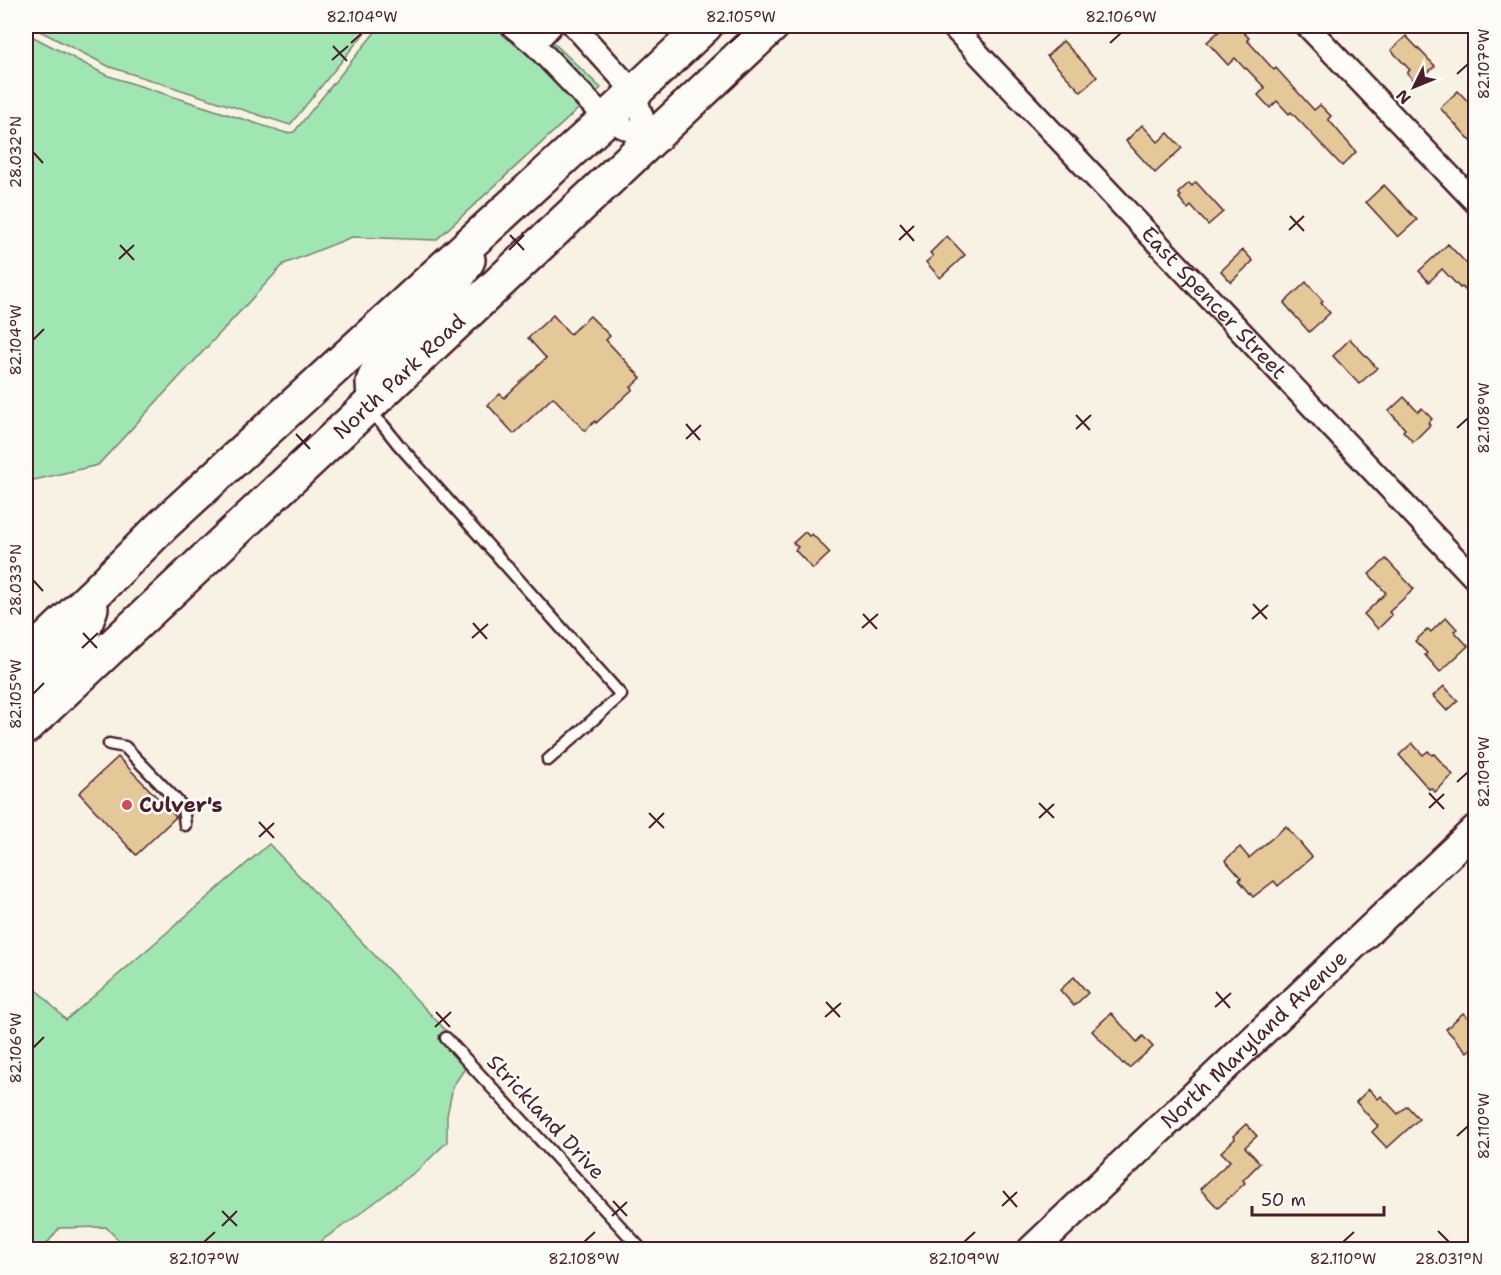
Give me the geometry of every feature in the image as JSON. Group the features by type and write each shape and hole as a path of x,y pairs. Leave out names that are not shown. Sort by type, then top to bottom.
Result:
{"main road":[{"path":"26,659 163,525 705,26"},
{"name":"North Park Road","path":"26,727 772,26"},
{"path":"370,404 373,382 386,355 443,302 488,228"},
{"path":"26,693 65,657 83,630 96,592"}],"street":[{"path":"512,26 534,44 606,119 650,140"},
{"path":"534,44 551,26"},
{"path":"574,26 634,92 650,140"},
{"name":"East Spencer Street","path":"952,26 1476,580"},
{"path":"1306,26 1476,203"},
{"name":"North Maryland Avenue","path":"1032,1250 1476,829"}],"lane":[{"path":"370,404 398,444 621,695 548,760"},
{"path":"109,744 125,747 183,807 185,825"},
{"name":"Strickland Drive","path":"446,1038 642,1250"}],"green space":[{"path":"30,26 370,26 290,125 110,67"},
{"path":"380,26 536,26 601,88 436,240 352,237 284,264 98,465 30,481 26,478 26,33 106,75 286,133 294,132"},
{"path":"269,844 472,1058 453,1086 447,1116 447,1142 419,1169 309,1249 127,1249 106,1227 59,1228 43,1249 26,1249 26,979 66,1020"}],"building":[{"path":"1225,26 1237,26 1274,70 1276,68 1314,110 1320,105 1331,116 1328,119 1356,152 1342,166 1291,112 1289,114 1277,101 1270,108 1258,95 1265,88 1246,68 1235,58 1228,65 1207,42"},
{"path":"1406,36 1435,66 1416,83 1407,73 1410,70 1391,50"},
{"path":"1063,41 1097,77 1081,92 1047,56"},
{"path":"1458,91 1476,110 1476,146 1440,108"},
{"path":"1142,125 1158,142 1168,133 1182,148 1155,173 1126,141"},
{"path":"1196,182 1223,212 1208,225 1191,206 1188,209 1179,198 1181,196 1178,193 1189,183 1192,186"},
{"path":"1384,185 1417,220 1398,237 1366,202"},
{"path":"947,236 965,255 940,278 926,262 933,256 930,253"},
{"path":"1448,244 1467,264 1469,262 1476,269 1476,286 1468,293 1442,269 1429,282 1419,271"},
{"path":"1243,250 1253,261 1231,282 1221,271"},
{"path":"1306,282 1323,301 1321,303 1330,313 1309,332 1284,303"},
{"path":"553,315 570,334 590,316 610,336 606,340 641,378 631,387 633,389 585,431 553,397 514,434 488,405 500,394 504,398 546,358 528,338"},
{"path":"1350,339 1377,368 1359,384 1333,356"},
{"path":"1404,397 1418,412 1422,408 1432,419 1428,423 1430,425 1413,442 1389,411"},
{"path":"805,532 809,536 812,534 830,553 813,569 795,550 798,547 793,543"},
{"path":"1386,559 1414,589 1389,612 1392,615 1378,629 1364,614 1386,593 1369,574"},
{"path":"1446,617 1457,629 1454,631 1468,646 1440,672 1425,655 1427,653 1415,641 1428,629 1431,632"},
{"path":"1444,686 1458,701 1447,711 1433,696"},
{"path":"1412,743 1423,755 1428,751 1434,754 1453,775 1435,792 1429,789 1399,755"},
{"name":"Culver's","path":"118,757 176,817 136,855 79,793"},
{"path":"1286,826 1312,857 1278,886 1274,881 1253,897 1239,880 1241,878 1225,860 1240,847 1249,858"},
{"path":"1074,977 1088,993 1074,1006 1060,990"},
{"path":"1111,1013 1137,1042 1143,1036 1153,1047 1129,1068 1092,1031"},
{"path":"1463,1013 1476,1026 1476,1044 1467,1052 1446,1029"},
{"path":"1369,1089 1378,1099 1381,1096 1398,1114 1407,1106 1419,1119 1387,1148 1372,1132 1378,1126 1356,1102"},
{"path":"1246,1124 1257,1136 1245,1147 1260,1163 1243,1180 1245,1183 1218,1208 1200,1189 1230,1161 1221,1152"}],"place":[{"name":"Culver's","path":"127,805"}]}
